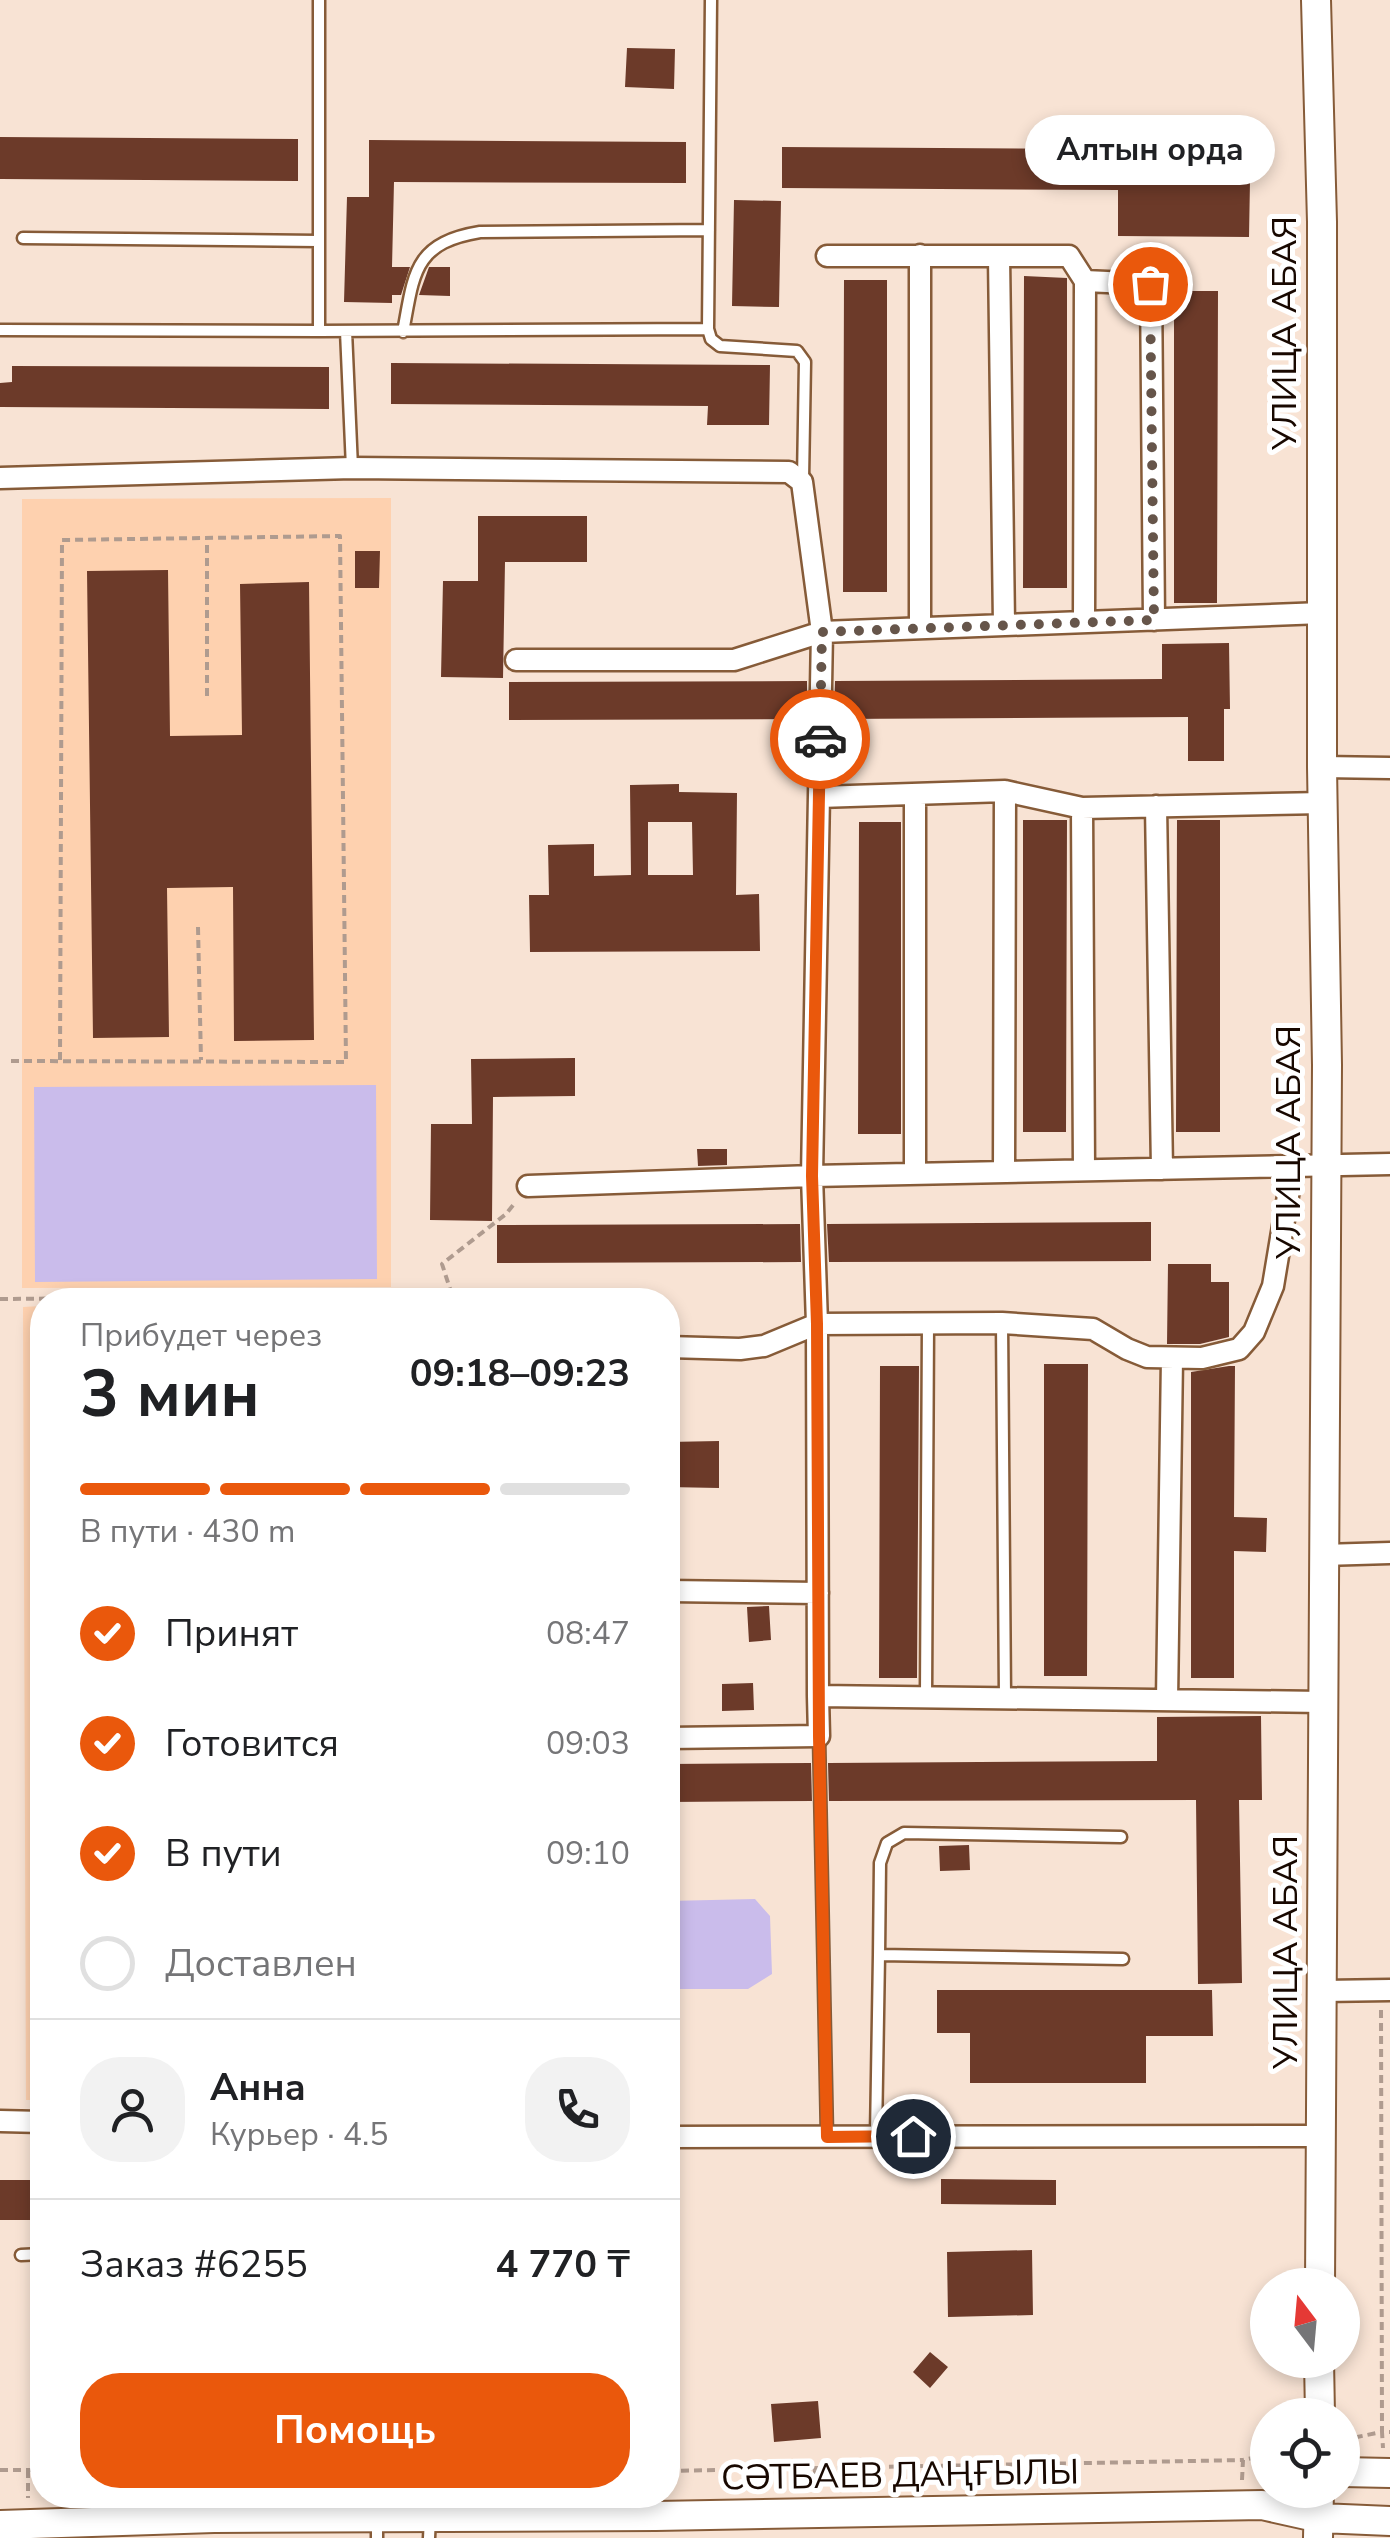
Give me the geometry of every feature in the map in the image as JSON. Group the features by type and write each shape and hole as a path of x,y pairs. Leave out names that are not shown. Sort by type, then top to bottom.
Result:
{"street":[{"name":"УЛИЦА АБАЯ","path":"1316,0 1322,222 1326,1165 1320,2268"},
{"path":"920,255 920,626"},
{"path":"826,256 1069,256 1085,281 1084,622"},
{"path":"999,257 1004,624"},
{"path":"1085,281 1150,284 1154,620"},
{"path":"0,478 352,468 788,472 802,482 822,632 812,1176 817,1324 819,1736 680,1738"},
{"path":"516,660 734,660 822,632 1322,614"},
{"path":"1322,767 1390,768"},
{"path":"819,796 1004,791 1082,808 1323,803"},
{"path":"1004,791 1004,1172"},
{"path":"915,1174 916,795"},
{"path":"1156,806 1162,1168"},
{"path":"1082,808 1084,1170"},
{"path":"528,1186 1390,1164"},
{"path":"680,1348 764,1346 817,1324 1002,1323 1093,1328 1137,1353 1172,1358 1220,1355 1238,1349 1254,1332 1274,1286 1293,1166"},
{"path":"1167,1700 1172,1358"},
{"path":"1323,1555 1390,1553"},
{"path":"680,1592 818,1593"},
{"path":"818,1696 1323,1702"},
{"path":"1323,1991 1386,1990"},
{"path":"0,2121 30,2122"},
{"path":"680,2136 1323,2136"},
{"path":"1360,2472 1387,2473"},
{"name":"СӘТБАЕВ ДАҢҒЫЛЫ","path":"680,2506 1250,2505"},
{"name":"СӘТБАЕВ ДАҢҒЫЛЫ","path":"0,2525 64,2531 207,2508"},
{"name":"СӘТБАЕВ ДАҢҒЫЛЫ","path":"221,2508 378,2528 429,2528 635,2508"},
{"name":"СӘТБАЕВ ДАҢҒЫЛЫ","path":"1279,2508 1390,2521"}],"lane":[{"path":"319,0 319,331"},
{"path":"712,0 708,328 711,339 720,346 797,352 805,362 802,482"},
{"path":"403,332 415,272 424,256 438,244 457,236 480,232 710,230"},
{"path":"23,238 318,240"},
{"path":"0,330 403,332 708,328"},
{"path":"346,331 352,468"},
{"path":"1002,1323 1005,1698"},
{"path":"926,1698 928,1324"},
{"path":"819,1736 827,2137"},
{"path":"876,2136 880,1863 887,1843 904,1833 1121,1837"},
{"path":"880,1955 1122,1960"},
{"path":"22,2255 30,2255"}],"path":[{"path":"11,1061 346,1062 340,536 62,540 60,1060"},
{"path":"207,538 207,696"},
{"path":"198,927 201,1060"},
{"path":"450,1288 442,1264 506,1214 528,1186"},
{"path":"0,1299 30,1299"},
{"path":"1386,1990 1382,2432 1387,2473"},
{"path":"1360,2436 1390,2432"},
{"path":"680,2471 1242,2460"},
{"path":"0,2470 30,2470"}],"shaded area":[{"path":"391,498 391,1287 22,1288 22,499"},
{"path":"376,1085 377,1279 35,1282 34,1087"},
{"path":"23,1307 30,1307 30,2100 26,2100"},
{"path":"755,1899 770,1916 772,1974 748,1989 680,1989 680,1901"}],"building":[{"path":"627,48 675,49 674,89 625,87"},
{"path":"1119,123 1251,125 1249,237 1118,236 1118,190 782,188 782,147 1119,149"},
{"path":"0,137 298,139 298,181 0,179"},
{"path":"369,140 686,142 686,183 394,182 392,267 410,267 401,295 392,295 392,303 344,302 347,197 369,197"},
{"path":"734,200 781,201 779,307 732,306"},
{"path":"429,267 450,267 450,296 419,295"},
{"path":"1024,276 1067,278 1067,588 1023,588"},
{"path":"844,280 887,280 887,592 843,592"},
{"path":"1174,291 1218,291 1217,603 1174,603"},
{"path":"391,363 770,365 769,425 707,425 708,406 391,404"},
{"path":"12,366 329,367 329,409 0,407 0,383 12,382"},
{"path":"478,516 587,516 587,562 505,562 503,678 441,677 443,581 478,581"},
{"path":"355,551 380,551 379,588 355,588"},
{"path":"168,570 170,736 242,735 240,584 309,582 314,1040 234,1041 233,887 167,888 169,1037 93,1038 87,571"},
{"path":"1229,643 1230,709 1224,709 1224,761 1188,761 1188,717 834,719 835,681 1162,679 1162,644"},
{"path":"807,681 807,719 509,720 509,682"},
{"path":"679,784 679,792 737,793 736,895 759,894 760,951 530,952 529,895 549,895 548,845 594,844 594,876 631,875 630,785","holes":["648,822 692,822 693,875 648,875"]},
{"path":"1023,820 1067,820 1066,1132 1023,1132"},
{"path":"1177,820 1220,820 1220,1132 1176,1132"},
{"path":"859,822 901,822 901,1134 858,1134"},
{"path":"575,1058 575,1096 493,1097 492,1221 430,1220 431,1124 472,1124 471,1059"},
{"path":"697,1149 727,1149 727,1165 698,1166"},
{"path":"1151,1222 1151,1261 829,1262 827,1224"},
{"path":"800,1224 801,1262 497,1263 497,1225"},
{"path":"1168,1264 1211,1264 1211,1282 1229,1282 1229,1337 1200,1344 1167,1344"},
{"path":"1044,1364 1088,1364 1087,1676 1044,1676"},
{"path":"880,1366 919,1366 917,1678 879,1678"},
{"path":"1235,1366 1234,1517 1267,1518 1266,1552 1234,1551 1234,1678 1191,1678 1191,1372"},
{"path":"719,1441 719,1488 680,1487 680,1442"},
{"path":"769,1606 771,1640 749,1642 747,1607"},
{"path":"753,1683 754,1710 722,1711 722,1684"},
{"path":"1261,1716 1262,1800 1239,1800 1242,1983 1198,1984 1196,1800 829,1801 828,1763 1157,1761 1157,1717"},
{"path":"811,1763 812,1801 680,1802 680,1764"},
{"path":"969,1845 970,1870 940,1871 939,1846"},
{"path":"937,1990 1212,1990 1213,2036 1146,2036 1146,2083 970,2083 970,2033 937,2033"},
{"path":"941,2179 1056,2180 1056,2205 941,2204"},
{"path":"0,2180 30,2180 30,2220 0,2220"},
{"path":"1032,2250 1033,2315 948,2317 947,2252"},
{"path":"930,2352 948,2367 930,2388 913,2372"},
{"path":"818,2401 821,2438 774,2442 771,2404"}],"way so far":[{"path":"820,739 822,632 1154,620 1150,284"}],"place":[{"name":"Алтын орда","path":"1150,284"}],"route":[{"path":"820,739 812,1176 827,2137 913,2136"}]}
